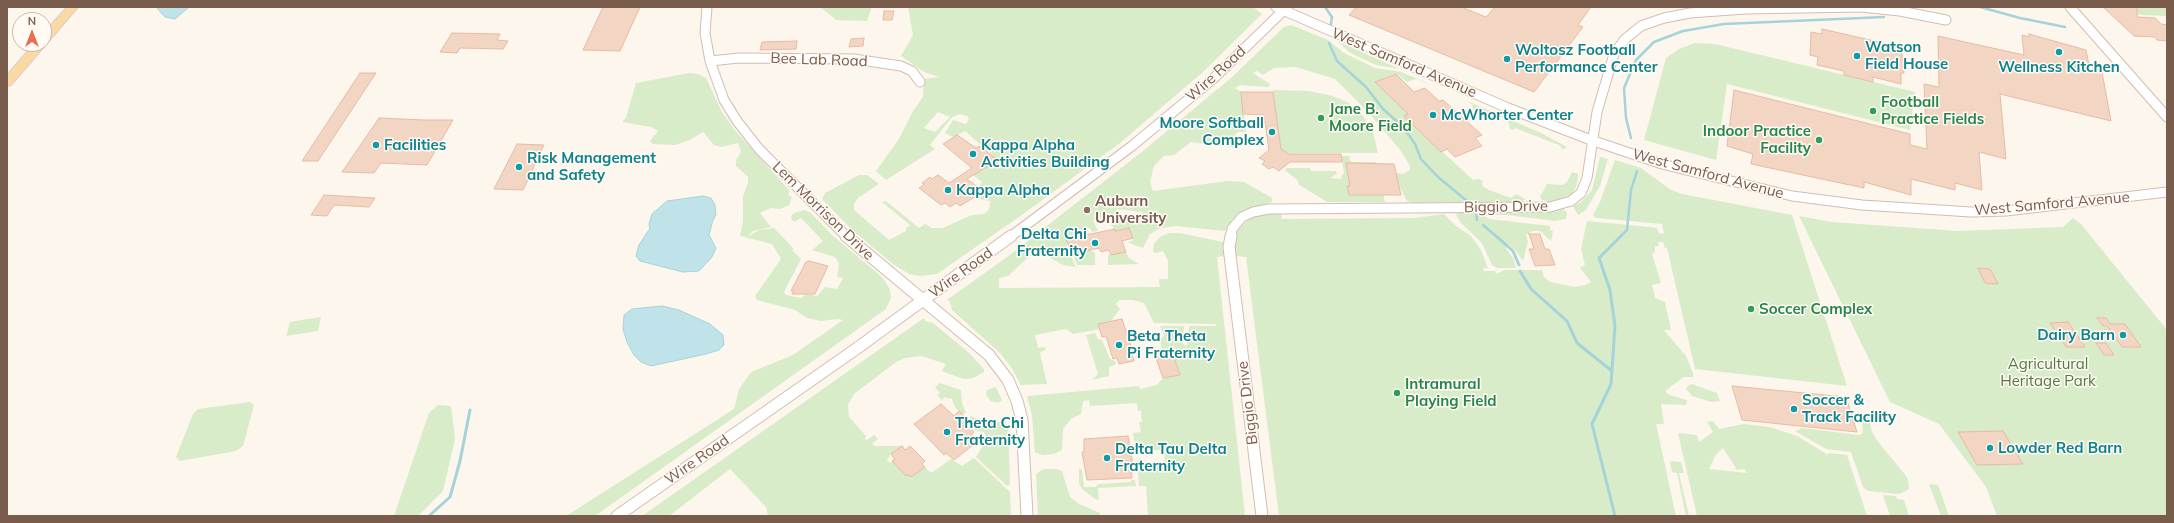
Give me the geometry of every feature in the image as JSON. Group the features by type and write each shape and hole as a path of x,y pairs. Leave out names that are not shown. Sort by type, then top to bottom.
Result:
{"main road":[{"path":"52,31 73,7"},
{"path":"7,82 11,72 32,52"}],"street":[{"name":"Lem Morrison Drive","path":"707,7 705,33 710,62 724,100 737,121 759,149 848,238 989,355 1008,380 1017,401 1022,420 1027,516"},
{"name":"Biggio Drive","path":"1262,516 1229,247 1230,234 1238,221 1253,212 1269,209 1550,207 1562,205 1571,201 1581,193 1587,178 1591,140 1607,72 1614,54 1625,38 1641,26 1664,18 1690,13 1861,7 1900,11 1946,20"},
{"path":"2070,7 2167,116"},
{"name":"West Samford Avenue","path":"1282,8 1508,108 1591,140 1662,164 1713,178 1792,196 1862,205 1937,211 2006,211 2167,192"},
{"name":"Wire Road","path":"617,516 924,300 1132,146 1214,78 1282,8"},
{"name":"Bee Lab Road","path":"710,62 739,58 869,61 902,66 912,71 920,82"}],"green space":[{"path":"820,7 872,7 867,21 836,20"},
{"path":"908,7 1253,7 1262,14 1203,72 1120,143 1026,212 937,274 920,276 909,274 893,264 853,231 822,199 825,193 859,175 867,175 879,184 858,198 854,204 854,210 889,240 906,231 906,228 910,225 882,202 886,201 919,228 925,224 932,228 943,228 972,215 984,214 989,210 990,201 978,199 979,192 976,189 982,182 973,175 975,168 980,171 998,160 965,131 953,137 945,133 953,120 966,124 969,119 967,116 960,114 952,117 930,145 935,149 886,180 876,171 899,139 913,111 923,97 924,79 939,77 924,72 901,56 913,35","holes":["938,112 950,117 935,132 924,128"]},
{"path":"2116,7 2167,7 2167,16 2121,14"},
{"path":"1291,25 1328,40 1344,53 1375,68 1401,72 1437,87 1416,79 1407,82 1396,73 1375,82 1408,114 1404,116 1473,180 1480,179 1483,182 1482,186 1489,190 1511,198 1516,194 1525,199 1522,202 1412,203 1407,201 1392,172 1403,174 1410,170 1410,166 1401,151 1369,113 1335,79 1296,67 1274,68 1263,75 1257,71 1253,73 1270,84 1268,87 1240,85 1235,88 1241,92 1246,132 1237,132 1237,134 1235,134 1237,148 1191,142 1174,155 1164,156 1154,166 1150,182 1153,191 1228,181 1244,182 1272,198 1272,202 1241,212 1232,220 1225,231 1176,226 1161,228 1150,234 1143,248 1127,242 1132,241 1133,238 1129,228 1115,231 1107,217 1093,220 1098,231 1092,232 1090,228 1087,229 1089,234 1066,239 1068,245 1066,246 1076,267 1063,265 1036,250 1008,276 999,278 999,288 1160,287 1159,279 1168,279 1168,261 1163,251 1156,253 1153,252 1154,244 1160,237 1169,233 1179,233 1223,242 1225,256 1217,257 1245,516 1148,516 1146,486 1139,486 1137,460 1140,460 1141,465 1165,464 1164,450 1139,450 1139,455 1136,455 1133,433 1141,432 1139,422 1142,422 1141,411 1138,411 1137,403 1090,406 1089,400 1083,401 1081,414 1071,419 1063,429 1062,450 1054,454 1042,455 1035,452 1032,416 1027,396 1139,386 1140,389 1157,385 1163,378 1180,374 1171,350 1166,351 1162,348 1160,341 1164,335 1160,326 1184,326 1183,344 1187,346 1189,326 1216,326 1216,324 1154,323 1144,303 1132,300 1119,300 1116,304 1120,309 1111,321 1098,324 1100,329 1073,334 1066,329 1035,335 1038,348 1044,347 1046,349 1040,353 1047,384 1021,385 1011,367 1000,353 952,310 950,302 947,300 1007,257 1143,151 1231,78 1284,27","holes":["1117,209 1142,212 1140,221 1115,219"]},
{"path":"1337,41 1400,69 1376,65 1349,52"},
{"name":"Football Practice Fields","path":"1695,43 1715,44 1915,92 1910,130 1727,84 1716,160 1644,140 1666,58 1679,49"},
{"path":"689,73 698,74 706,78 722,112 734,129 790,191 788,195 792,197 789,205 780,209 771,208 760,213 771,227 753,231 747,237 759,230 774,228 794,249 792,250 801,259 784,292 786,295 801,298 806,294 817,296 825,287 837,289 843,278 837,277 839,264 835,257 812,250 823,241 801,218 795,222 792,220 791,216 794,213 805,210 811,213 832,235 883,278 890,290 891,298 886,309 595,516 566,516 734,409 739,389 751,372 793,355 843,320 838,319 821,321 807,318 795,310 757,300 755,296 781,259 772,244 740,236 743,221 743,196 748,183 748,177 736,166 736,160 741,152 738,143 721,147 714,145 703,132 690,140 675,145 653,144 650,141 658,131 651,127 622,122 626,118 636,83"},
{"name":"Jane B. Moore Field","path":"1273,90 1309,91 1333,96 1349,103 1362,115 1372,128 1378,153 1288,153 1281,149"},
{"path":"1467,101 1541,133 1567,147 1563,150 1559,145 1515,128 1513,130 1510,129 1509,123 1504,118 1493,114 1481,115 1472,108 1473,105"},
{"path":"1341,156 1349,156 1351,162 1376,162 1385,202 1327,202 1298,184 1299,183 1296,179 1285,170 1287,168 1310,168 1311,171 1336,171 1337,174 1330,178 1342,179 1341,176 1344,173"},
{"path":"1600,157 1608,159 1600,186 1586,210 1578,215 1573,206 1581,202 1592,190"},
{"path":"1615,160 1641,168 1671,190 1682,194 1792,215 1847,386 1695,369 1667,248 1665,248 1663,242 1658,242 1659,246 1655,246 1655,252 1652,254 1661,283 1652,285 1655,298 1665,302 1671,330 1664,330 1686,356 1693,373 1693,377 1684,377 1665,391 1669,395 1687,400 1686,405 1661,404 1664,424 1656,424 1676,516 1279,516 1246,257 1236,256 1235,241 1237,232 1242,225 1254,216 1267,213 1281,213 1282,219 1415,218 1444,214 1456,226 1471,236 1481,250 1488,268 1483,268 1484,271 1495,271 1496,274 1505,270 1542,270 1544,277 1550,282 1574,287 1591,282 1580,268 1585,265 1581,249 1587,221 1657,228 1659,233 1664,234 1662,224 1596,218 1593,215 1600,202"},
{"path":"1572,172 1578,174 1577,184 1572,195 1550,202 1542,200 1540,197 1547,184 1562,185 1567,182"},
{"path":"1564,209 1567,213 1566,219 1555,221 1507,215 1483,215 1489,219 1550,226 1550,230 1553,231 1551,241 1540,231 1532,231 1529,234 1526,234 1528,242 1523,261 1516,251 1508,244 1506,248 1513,258 1516,268 1497,268 1492,265 1482,243 1461,223 1456,215 1458,212 1472,212 1475,214 1477,213 1476,210 1549,211"},
{"name":"Agricultural Heritage Park","path":"1799,216 1832,222 1958,231 2063,227 2073,218 2081,224 2167,330 2167,516 1997,516 1986,487 1939,424 1890,402"},
{"path":"1090,250 1095,253 1095,265 1077,265 1073,254"},
{"path":"1126,252 1129,258 1139,264 1108,265 1108,255"},
{"path":"321,317 318,331 286,336 290,322"},
{"path":"924,318 925,321 933,323 968,352 984,369 984,372 973,378 964,379 944,372 942,370 946,364 921,356 905,358 896,362 854,394 848,405 849,417 866,436 865,439 867,440 874,435 878,439 872,444 874,446 903,446 891,454 887,460 890,463 892,461 906,476 925,467 930,472 933,472 951,459 962,466 974,458 1010,492 1011,516 768,516 766,507 730,469 669,516 642,516"},
{"path":"1095,333 1098,339 1102,340 1110,359 1115,361 1116,364 1109,367 1109,376 1092,380 1098,374 1086,335"},
{"path":"940,383 961,390 962,403 966,413 962,414 956,409 951,398 948,399 945,397 942,400 937,395 940,393 935,387"},
{"path":"1692,384 1717,393 1720,401 1711,402 1692,396 1686,389"},
{"path":"996,387 1002,400 998,403 990,401 986,394 987,390"},
{"path":"250,402 254,405 243,446 236,451 180,461 176,457 193,414 198,409"},
{"path":"438,405 451,406 455,439 443,491 418,516 394,516 429,413"},
{"path":"971,416 984,422 1003,422 1008,425 1010,484 1007,486 976,457 986,441 986,437 984,432 976,431 970,423 969,420"},
{"path":"1860,417 1869,418 1872,432 1879,443 1907,477 1909,486 1908,490 1899,494 1868,491 1863,487 1851,452 1826,449 1795,431 1802,428 1859,435 1862,434 1863,429"},
{"path":"1713,421 1719,429 1744,424 1770,427 1797,436 1828,455 1828,453 1847,455 1867,516 1697,516 1678,433 1697,435 1699,442 1713,432 1707,422","holes":["1723,448 1737,470 1744,469 1747,473 1709,469 1715,456"]},
{"path":"1670,461 1681,462 1684,473 1679,473 1689,516 1686,516 1677,473 1672,472"},
{"path":"1043,469 1056,469 1062,471 1070,497 1079,504 1100,513 1100,516 1038,516 1036,474"},
{"path":"1079,469 1082,469 1084,487 1095,487 1099,484 1130,482 1132,480 1135,480 1136,486 1098,488 1099,500 1095,499 1082,489 1079,484"},
{"path":"1929,484 1938,485 1949,516 1941,516"},
{"path":"1883,495 1896,496 1897,499 1904,500 1909,516 1890,516"}],"water":[{"path":"156,7 189,7 175,19 165,17"},
{"path":"703,196 711,198 715,205 716,215 709,235 716,248 712,257 699,271 683,272 640,261 636,256 639,245 650,228 649,224 652,214 667,201"},
{"path":"662,306 679,310 710,324 723,335 724,345 719,350 706,354 651,366 641,362 634,355 627,342 623,329 624,315 632,309"}],"building":[{"path":"603,7 640,7 620,51 583,50"},
{"name":"Woltosz Football Performance Center","path":"1356,7 1461,7 1486,17 1495,7 1591,7 1578,25 1583,27 1534,92 1349,15"},
{"path":"2103,7 2137,7 2137,17 2155,18 2161,24 2167,25 2167,41 2157,40 2155,37 2134,36"},
{"path":"884,11 894,11 892,20 883,20"},
{"name":"Watson Field House","path":"1822,29 1901,47 1904,73 1901,73 1901,84 1873,77 1873,82 1844,75 1844,71 1817,65 1818,57 1810,55 1811,32 1822,34"},
{"path":"452,33 500,34 497,40 508,41 503,49 460,48 457,53 440,52"},
{"path":"2029,34 2086,50 2090,70 2102,72 2111,121 2000,94 2006,159 1979,152 1982,190 1955,183 1955,190 1911,179 1911,195 1864,182 1864,188 1751,164 1753,154 1727,146 1734,90 1910,134 1910,145 1927,149 1924,84 1939,87 1938,36 2024,55 2022,35 2029,37"},
{"path":"864,38 863,46 849,47 851,39"},
{"path":"797,41 796,49 760,50 762,42"},
{"name":"Facilities","path":"360,73 376,73 318,161 302,161"},
{"name":"McWhorter Center","path":"1396,74 1414,92 1425,88 1439,101 1443,100 1482,135 1475,138 1482,146 1455,157 1447,149 1441,152 1404,116 1408,114 1375,82"},
{"name":"Moore Softball Complex","path":"1241,92 1273,92 1281,149 1289,154 1341,154 1342,162 1290,162 1279,171 1273,167 1269,169 1262,164 1265,161 1259,158 1269,150 1264,115 1243,114"},
{"path":"379,118 453,120 427,165 381,163 374,173 342,172"},
{"path":"957,135 976,148 979,146 998,160 967,179 979,188 974,191 978,195 960,206 956,203 950,207 945,203 941,205 919,188 924,185 922,183 930,177 932,179 938,175 949,183 972,168 943,144"},
{"name":"Risk Management and Safety","path":"517,144 544,145 523,190 494,189"},
{"path":"1346,163 1394,164 1401,195 1349,195 1347,186 1350,186"},
{"name":"Facilities","path":"324,195 375,198 369,207 334,205 327,216 311,215"},
{"name":"Delta Chi Fraternity","path":"1129,228 1133,238 1122,241 1126,252 1111,255 1109,250 1101,252 1099,248 1072,254 1066,239 1115,229 1115,231"},
{"path":"1529,234 1540,234 1545,249 1549,249 1555,265 1535,266 1529,249 1534,249"},
{"path":"809,261 828,266 815,294 792,294 794,291 791,291 806,262"},
{"path":"1978,268 1990,269 1998,284 1985,283"},
{"path":"2097,318 2106,318 2110,324 2125,324 2141,347 2122,347 2107,326 2103,326"},
{"name":"Beta Theta Pi Fraternity","path":"1122,319 1133,352 1131,353 1134,361 1119,364 1117,358 1113,359 1106,336 1102,337 1098,324"},
{"path":"2068,322 2085,347 2066,347 2050,323"},
{"path":"2096,343 2106,343 2114,355 2104,355"},
{"path":"1171,349 1180,375 1163,378 1154,353"},
{"name":"Soccer & Track Facility","path":"1732,386 1846,397 1857,432 1742,420"},
{"name":"Theta Chi Fraternity","path":"941,404 954,416 959,411 971,422 966,425 974,432 971,435 978,441 954,460 946,453 944,455 914,424"},
{"name":"Lowder Red Barn","path":"2003,431 2023,464 1977,465 1958,432"},
{"name":"Delta Tau Delta Fraternity","path":"1128,436 1133,465 1131,465 1132,478 1087,480 1082,452 1084,452 1084,439"},
{"path":"902,446 905,450 910,446 925,461 922,464 925,467 911,477 909,475 906,476 892,461 895,459 891,454"}],"waterway":[{"path":"1325,7 1332,17 1331,24"},
{"path":"1980,7 2020,18 2065,27"},
{"path":"1631,138 1626,118 1624,88 1636,60 1654,42 1683,31 1724,24 1884,17"},
{"path":"1329,43 1337,61 1366,87 1383,109 1403,127 1415,144 1421,159 1438,177 1467,201"},
{"path":"1612,371 1615,326 1610,290 1599,258 1627,230 1631,190 1637,171"},
{"path":"1476,212 1477,220"},
{"path":"1483,225 1497,237"},
{"path":"1496,236 1513,251 1519,265"},
{"path":"1520,271 1531,289 1567,321 1577,343 1612,371"},
{"path":"1612,371 1611,384 1592,424 1615,516"},
{"path":"429,516 450,497 460,461 470,410"}],"place":[{"name":"Wellness Kitchen","path":"2059,52"},
{"name":"Watson Field House","path":"1857,56"},
{"name":"Woltosz Football Performance Center","path":"1507,59"},
{"name":"Football Practice Fields","path":"1873,111"},
{"name":"McWhorter Center","path":"1433,115"},
{"name":"Jane B. Moore Field","path":"1321,118"},
{"name":"Moore Softball Complex","path":"1272,132"},
{"name":"Indoor Practice Facility","path":"1819,140"},
{"name":"Facilities","path":"376,145"},
{"name":"Kappa Alpha Activities Building","path":"973,154"},
{"name":"Risk Management and Safety","path":"519,167"},
{"name":"Kappa Alpha","path":"948,190"},
{"name":"Auburn University","path":"1087,210"},
{"name":"Delta Chi Fraternity","path":"1095,243"},
{"name":"Soccer Complex","path":"1751,309"},
{"name":"Dairy Barn","path":"2123,335"},
{"name":"Beta Theta Pi Fraternity","path":"1119,345"},
{"name":"Intramural Playing Field","path":"1397,393"},
{"name":"Soccer & Track Facility","path":"1794,409"},
{"name":"Theta Chi Fraternity","path":"947,432"},
{"name":"Lowder Red Barn","path":"1990,448"},
{"name":"Delta Tau Delta Fraternity","path":"1107,458"}]}
